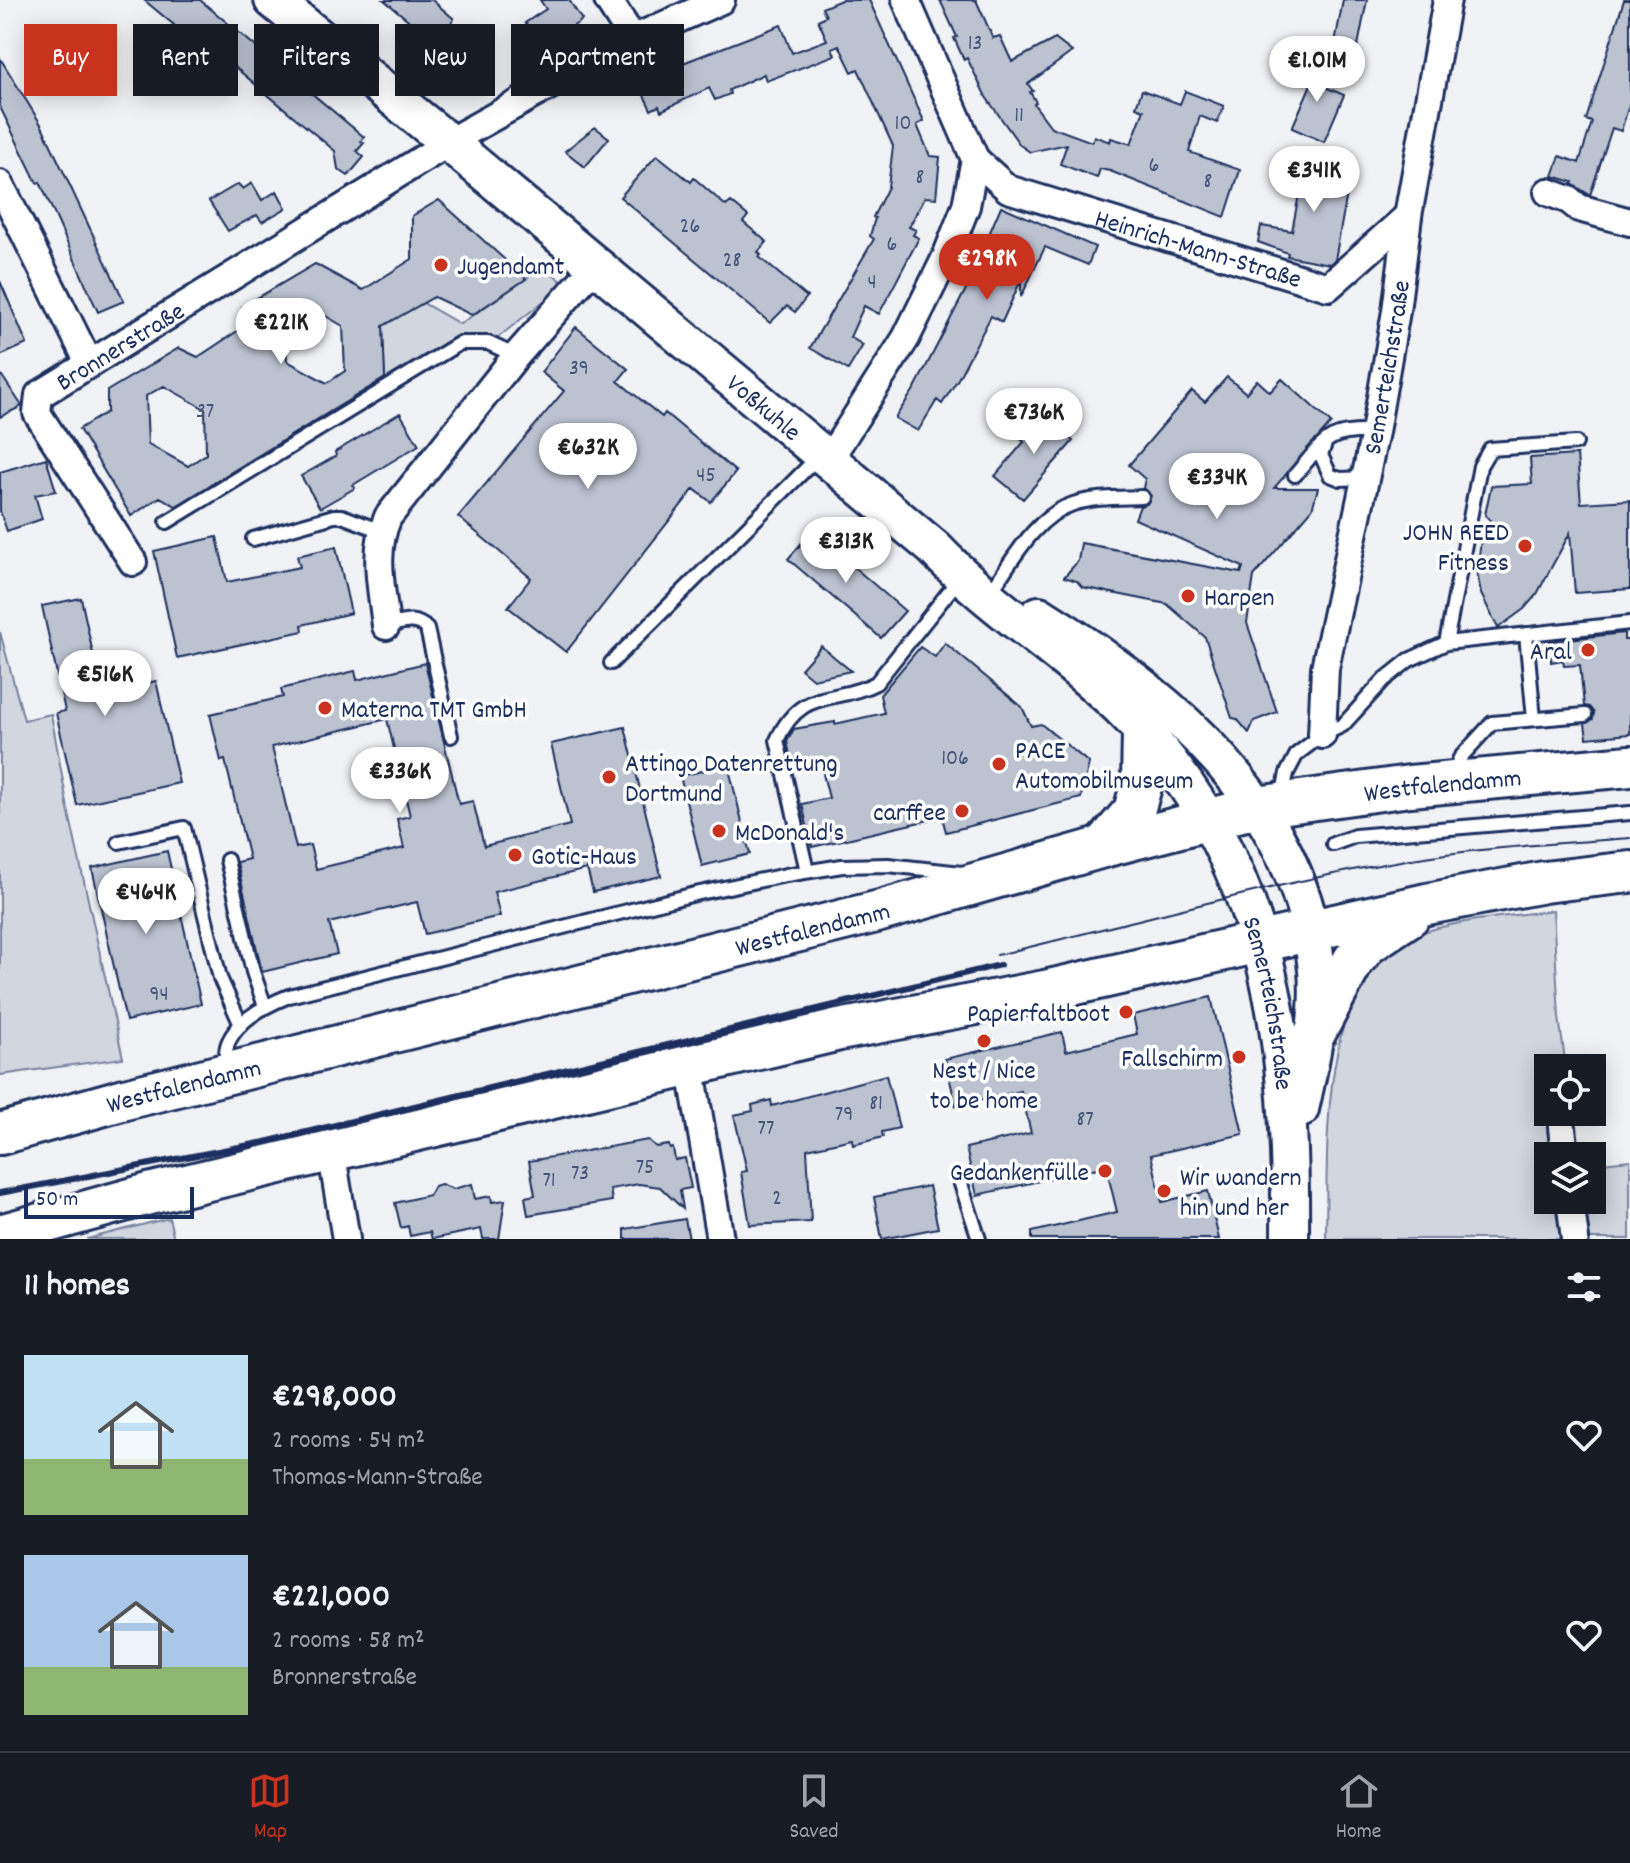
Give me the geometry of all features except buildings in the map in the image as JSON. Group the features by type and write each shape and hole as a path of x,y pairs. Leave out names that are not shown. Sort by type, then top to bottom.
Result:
{"main road":[{"path":"1103,847 1134,811 1142,783 1143,732"},
{"name":"Westfalendamm","path":"10,1130 880,911 1103,847 1269,804 1449,782 1630,766"},
{"path":"13,1231 149,1194 839,1030 1060,988 1427,904 1544,882 1630,872"},
{"path":"1314,1035 1346,971 1360,953 1386,930 1427,904"}],"street":[{"name":"Voßkuhle","path":"273,0 981,586 1117,704 1181,777 1208,819"},
{"path":"608,0 623,24"},
{"name":"Bronnerstraße","path":"667,24 721,0"},
{"path":"824,458 906,338 946,257 966,206 975,159 906,0"},
{"name":"Semerteichstraße","path":"1322,735 1325,668 1375,432 1396,311 1408,216 1447,0"},
{"name":"Bronnerstraße","path":"133,562 37,413 39,395 448,142 531,96"},
{"name":"Heinrich-Mann-Straße","path":"975,159 1008,189 1328,287 1408,216"},
{"path":"0,184 89,363"},
{"path":"1548,192 1569,200 1579,208 1627,212"},
{"path":"386,626 378,566 381,531 388,517 516,356 595,266"},
{"name":"Voßkuhle","path":"981,586 1091,647 1208,745 1269,804"},
{"name":"Semerteichstraße","path":"1269,804 1277,839 1302,893 1317,974 1314,1035 1291,1149"},
{"name":"Semerteichstraße","path":"1208,819 1242,888 1269,979 1284,1063 1291,1149 1290,1239"},
{"path":"690,1064 720,1239"},
{"path":"1562,1127 1564,1142"},
{"path":"331,1150 346,1239"},
{"path":"1572,1214 1575,1239"}],"lane":[{"path":"167,522 460,343 488,343 516,356"},
{"path":"1295,475 1335,434 1375,432"},
{"path":"1326,441 1321,455 1330,475 1340,479 1365,478"},
{"path":"1446,643 1480,466 1490,449 1576,443"},
{"path":"611,663 824,458"},
{"path":"807,871 777,740 784,724 801,706 876,683 1029,537 1070,505 1093,500 1142,497"},
{"path":"253,539 334,516 342,516 381,531"},
{"path":"386,626 412,621 421,622 427,629 451,736"},
{"path":"1269,804 1297,754 1322,735 1343,725 1384,680 1409,660 1446,643 1630,623"},
{"path":"1526,634 1534,719"},
{"path":"1449,782 1460,758 1492,723 1585,715"},
{"path":"1333,844 1355,836 1630,813"},
{"path":"119,842 184,828 220,978 241,1025"},
{"path":"227,860 253,972 265,1006"},
{"path":"225,1074 228,1044 241,1025 265,1006 289,996 695,894 807,871 842,866 888,865 996,878"},
{"path":"960,1181 979,1239"}],"shaded area":[{"path":"542,265 565,284 495,340 480,335 458,335 385,379 383,326 423,303 460,324"},
{"path":"0,632 24,720 51,714 68,809 123,1058 0,1075"},
{"path":"1553,910 1564,1054 1534,1054 1534,1126 1573,1126 1575,1142 1534,1142 1534,1214 1558,1214 1561,1239 1326,1239 1329,1115 1334,1069 1344,1025 1360,986 1383,955 1415,935 1466,922"},
{"path":"1630,1160 1630,1239 1589,1239 1586,1214 1606,1214 1606,1163"},
{"path":"169,1218 174,1239 87,1239"}],"tram line":[{"path":"997,955 1256,891 1412,859 1630,838"}],"railway":[{"path":"0,1193 265,1142 1000,965"}],"place":[{"name":"Jugendamt","path":"441,265"},
{"name":"JOHN REED Fitness","path":"1525,546"},
{"name":"Harpen","path":"1188,596"},
{"name":"Aral","path":"1588,650"},
{"name":"Materna TMT GmbH","path":"325,708"},
{"name":"PACE Automobilmuseum","path":"999,764"},
{"name":"Attingo Datenrettung Dortmund","path":"609,777"},
{"name":"carffee","path":"962,811"},
{"name":"McDonald's","path":"719,831"},
{"name":"Gotic-Haus","path":"515,855"},
{"name":"Papierfaltboot","path":"1126,1012"},
{"name":"Nest / Nice to be home","path":"984,1041"},
{"name":"Fallschirm","path":"1239,1057"},
{"name":"Gedankenfülle","path":"1105,1171"},
{"name":"Wir wandern hin und her","path":"1164,1191"}]}
